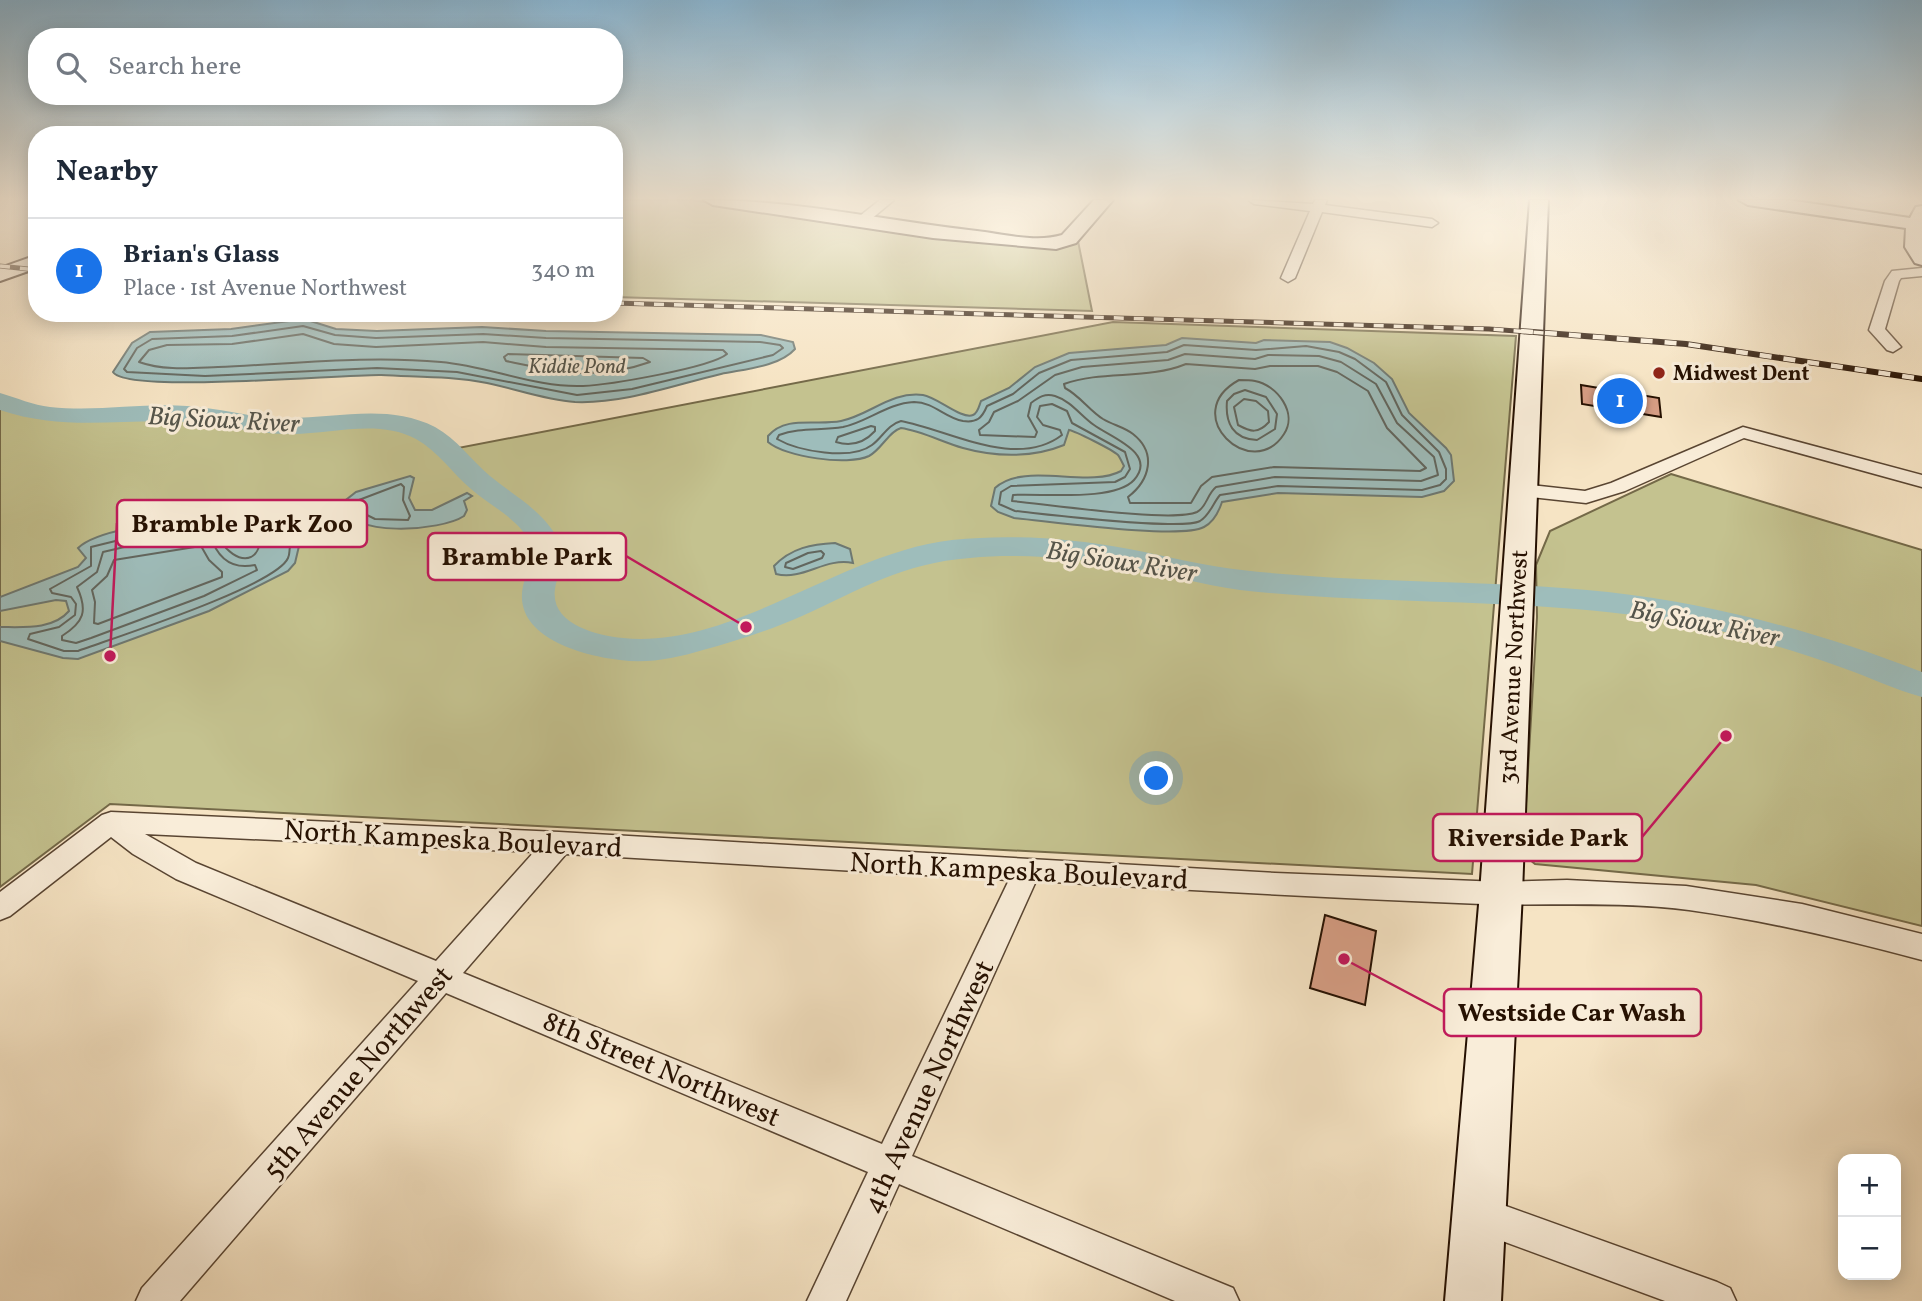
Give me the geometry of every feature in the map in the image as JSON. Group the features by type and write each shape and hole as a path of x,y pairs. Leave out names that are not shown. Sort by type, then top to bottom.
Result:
{"main road":[{"name":"3rd Avenue Northwest","path":"1473,1301 1501,892 1535,261"},
{"path":"0,275 28,264"}],"street":[{"path":"1288,278 1295,261"},
{"path":"1894,347 1877,330 1892,281 1897,274 1922,271"},
{"path":"1522,490 1586,497 1618,487 1742,432 1922,481"},
{"path":"0,908 111,822"},
{"name":"North Kampeska Boulevard","path":"111,822 559,843 1027,871 1501,892 1567,891 1723,902 1802,916 1922,947"},
{"name":"8th Street Northwest","path":"111,822 143,847 186,871 1220,1301"},
{"name":"5th Avenue Northwest","path":"155,1301 559,843"},
{"name":"4th Avenue Northwest","path":"827,1301 1027,871"},
{"path":"1478,1214 1717,1301"}],"shaded area":[{"path":"623,261 1082,261 1092,311 623,297"},
{"path":"1113,322 1516,336 1472,874 110,804 0,887 0,401 49,414 190,414 289,427 384,419 418,429 436,439 448,450"},
{"path":"1671,474 1922,550 1922,926 1756,885 1535,864 1523,854 1537,617 1536,565 1550,531"}],"water":[{"name":"Kiddie Pond","path":"282,322 314,322 336,329 377,331 482,327 546,331 761,335 793,342 795,349 780,360 761,366 649,393 593,402 564,401 487,383 447,378 381,375 155,382 127,378 113,372 132,343 150,332 231,329"},
{"path":"1182,338 1256,343 1264,340 1330,342 1347,348 1374,363 1392,379 1409,413 1451,455 1454,481 1444,491 1422,497 1278,493 1222,502 1218,513 1204,527 1169,532 1142,531 1014,518 991,506 995,488 1007,480 1022,476 1107,476 1121,471 1124,466 1118,455 1069,430 1064,445 1040,452 1014,455 975,451 901,428 874,453 859,459 832,460 802,456 768,442 768,436 775,430 792,423 841,421 891,400 911,395 923,395 968,416 973,415 981,401 1009,388 1035,367 1069,353 1166,345"},
{"path":"410,476 414,478 409,498 415,510 432,510 467,493 472,496 464,501 467,510 464,516 436,525 397,529 377,527 348,515 342,503 356,492"},
{"path":"230,517 267,527 292,540 299,546 295,563 288,571 209,611 78,659 63,658 0,641 0,627 28,627 55,622 69,611 66,601 56,600 0,611 0,597 78,567 86,558 78,548 90,540 150,525"},
{"path":"835,543 850,549 853,563 833,563 795,574 776,574 774,566 787,555 810,546"}],"building":[{"path":"1581,385 1659,398 1661,417 1582,404"},
{"path":"1325,915 1376,931 1365,1005 1310,988"}],"waterway":[{"name":"Big Sioux River","path":"0,401 51,415 170,413 279,426 359,421 392,422 408,426 440,443 480,482 527,519 542,537 548,553 538,602 543,614 552,624 578,639 620,649 666,648 727,632 783,612 872,570 909,557 978,547 1028,547 1102,554 1241,580 1346,588 1555,597 1660,609 1760,630 1858,661 1922,685"}],"railway":[{"path":"0,266 28,269"},
{"path":"623,303 1489,329 1544,333"},
{"path":"1521,331 1686,344 1922,379"}],"place":[{"name":"Midwest Dent","path":"1659,373"},
{"name":"Brian's Glass","path":"1620,401"},
{"name":"Bramble Park","path":"746,627"},
{"name":"Bramble Park Zoo","path":"110,656"},
{"name":"Riverside Park","path":"1726,736"},
{"name":"Westside Car Wash","path":"1344,959"}]}
